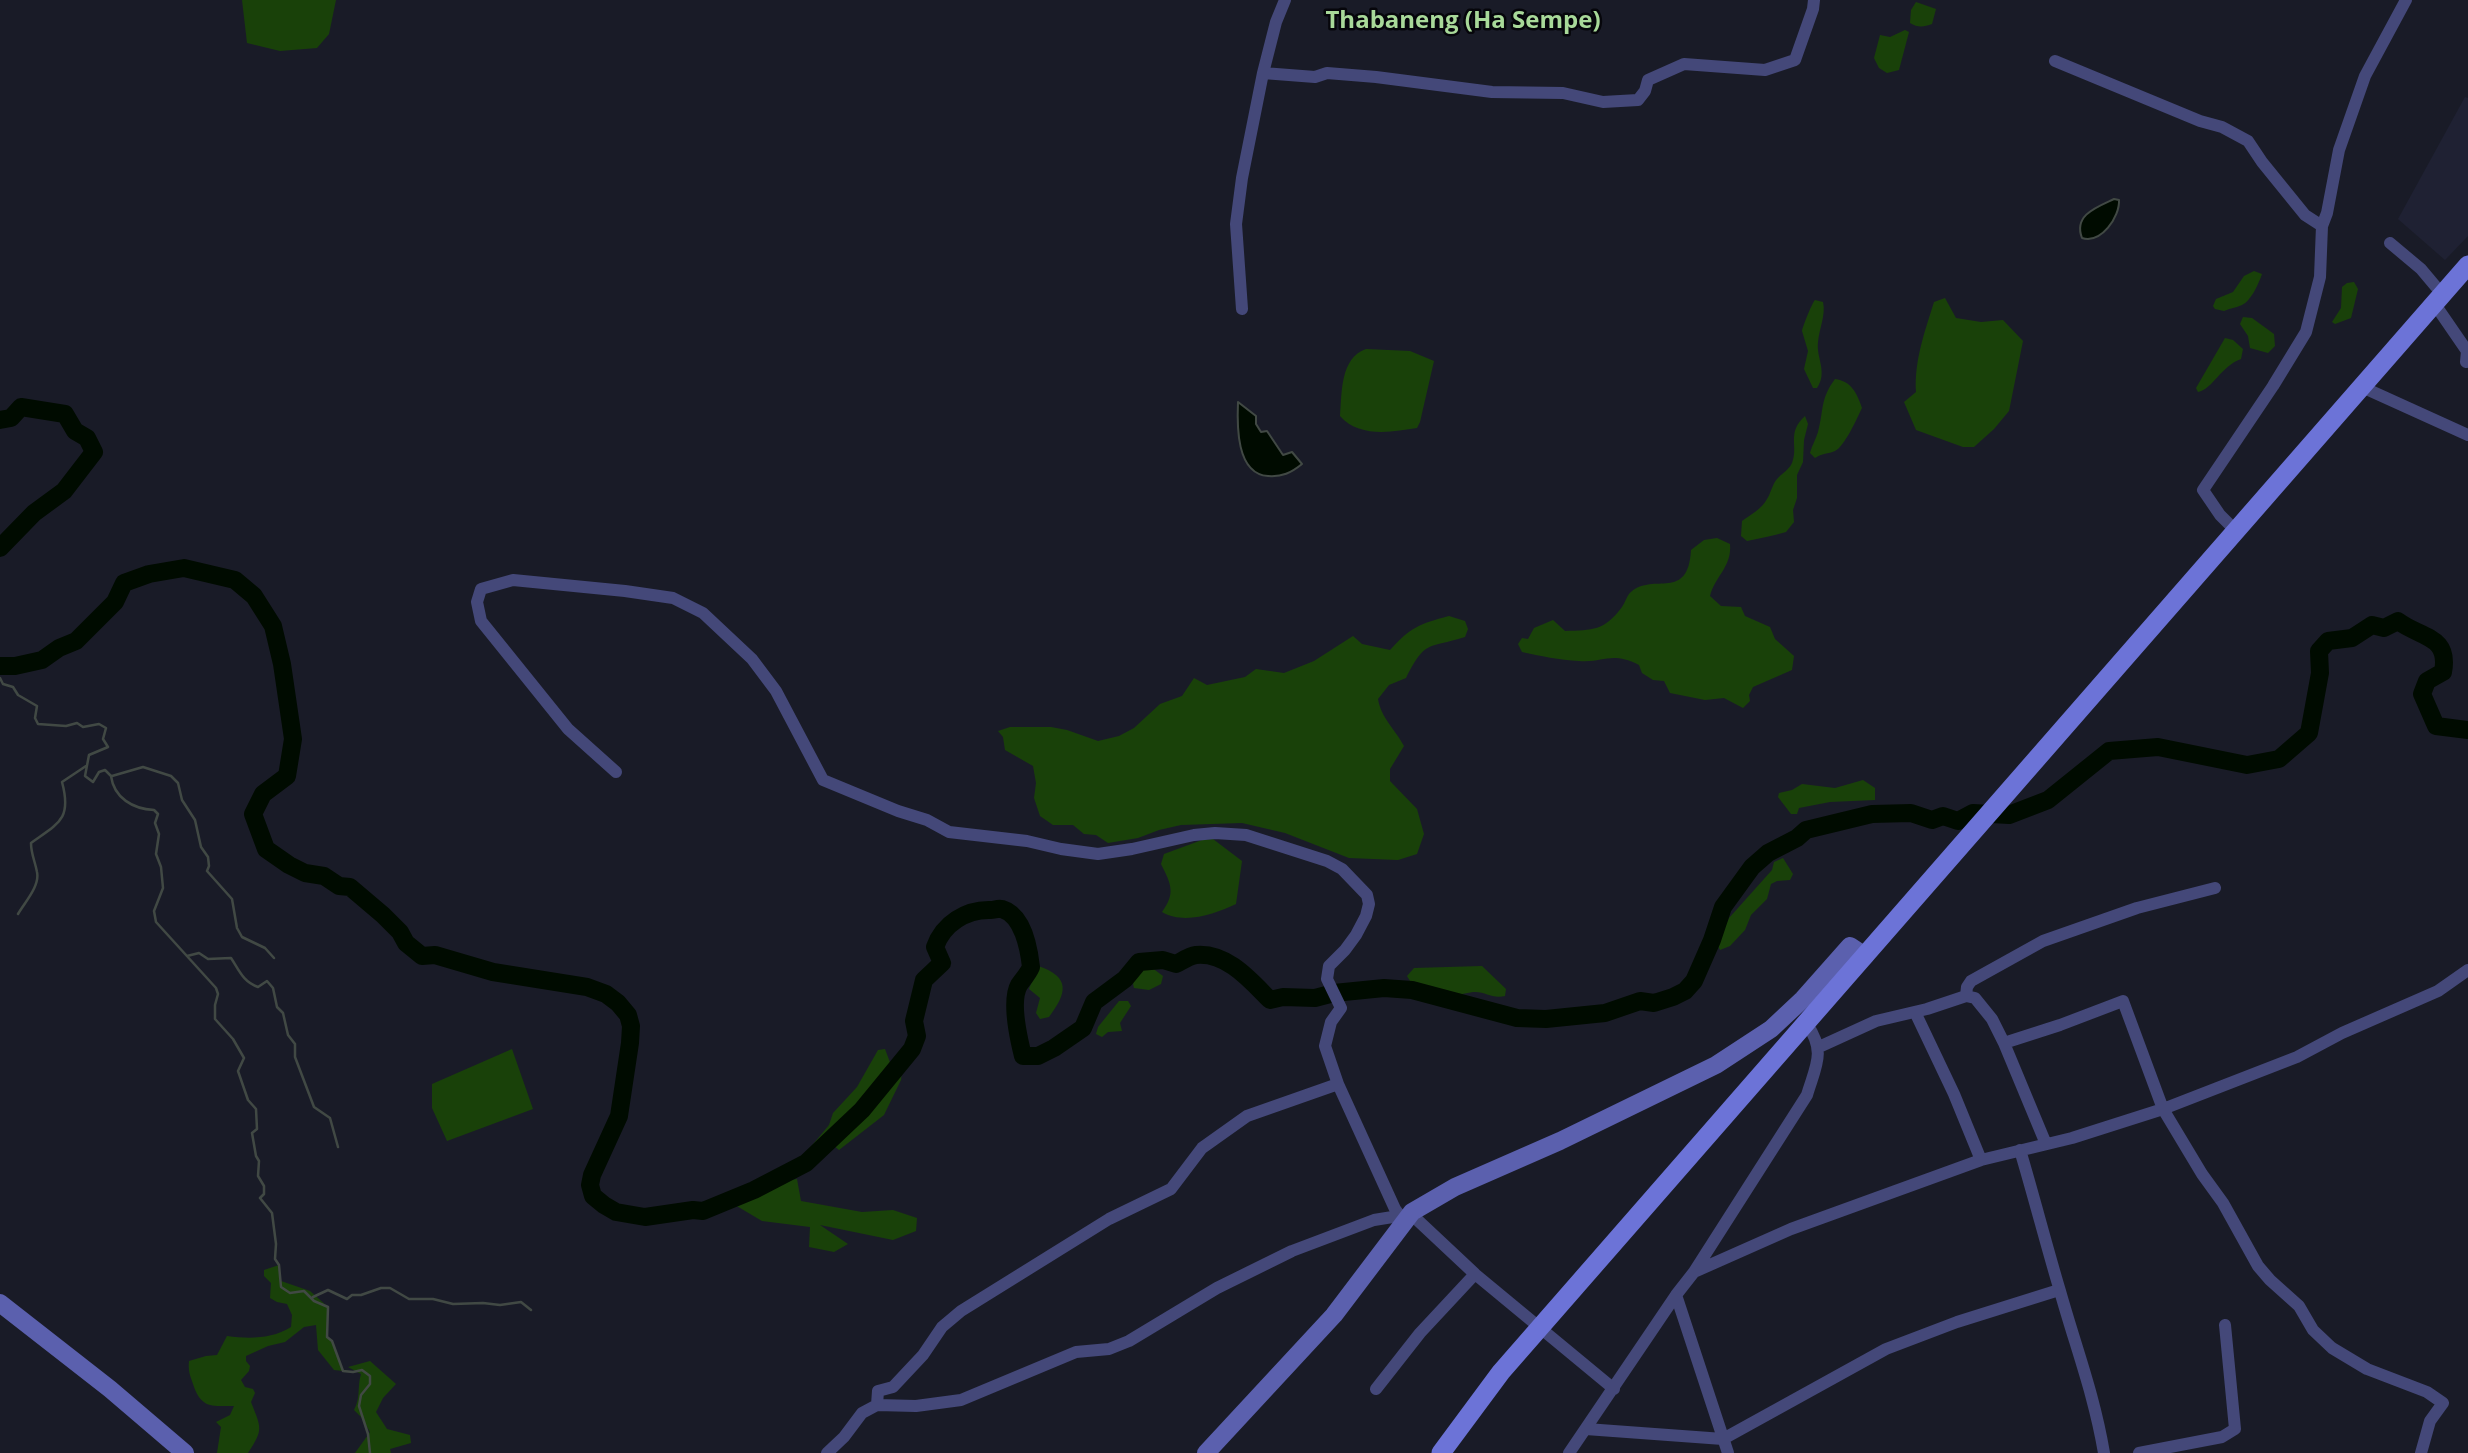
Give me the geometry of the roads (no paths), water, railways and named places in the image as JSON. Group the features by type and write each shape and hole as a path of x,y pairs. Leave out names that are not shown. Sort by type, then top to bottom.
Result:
{"main road":[{"path":"1441,1453 1501,1372 2468,265"}],"street":[{"path":"1242,309 1236,224 1242,178 1276,22 1285,0"},
{"path":"1264,73 1315,77 1327,73 1492,92 1563,93 1603,102 1638,100 1645,91 1648,80 1684,64 1765,70 1795,60 1814,0"},
{"path":"2235,531 2203,490 2306,332 2320,278 2322,226 2339,150 2365,76 2406,0"},
{"path":"2055,61 2200,121 2222,127 2248,141 2305,215 2322,226"},
{"path":"2390,243 2421,269 2468,351 2466,362"},
{"path":"2361,387 2468,435"},
{"path":"616,772 568,729 481,621 477,602 481,589 513,580 625,591 673,598 703,613 752,659 776,691 823,780 927,820 949,832 1027,841 1098,854 1194,835 1246,835 1327,861 1342,869 1367,895 1369,904 1367,916 1356,935 1329,966 1327,979 1341,1008 1331,1022 1325,1046 1338,1084 1395,1209 1406,1215 1614,1389"},
{"path":"1966,996 1971,981 2043,941 2137,908 2215,888"},
{"path":"1206,1453 1334,1315 1406,1215 1455,1186 1560,1141 1716,1065 1771,1029 1803,999 1850,946 1866,956"},
{"path":"1694,1272 1826,1215 1982,1160 2163,1110 2297,1056 2438,990 2468,970"},
{"path":"1819,1046 1876,1021 1966,996 1975,998 1992,1019 2004,1043 2046,1144"},
{"path":"2004,1043 2123,1001 2163,1110 2223,1203 2258,1266 2299,1306 2313,1330 2332,1348 2360,1365 2427,1392 2443,1403 2430,1421 2421,1453"},
{"path":"1915,1012 1982,1160"},
{"path":"1569,1453 1694,1272 1807,1095 1817,1063 1819,1046 1807,1024"},
{"path":"877,1405 878,1391 893,1387 923,1355 942,1327 961,1311 1109,1219 1171,1189 1202,1147 1247,1116 1338,1084"},
{"path":"2020,1150 2059,1290 2096,1408 2104,1453"},
{"path":"827,1453 844,1437 862,1413 877,1405 916,1406 961,1400 1076,1352 1110,1349 1217,1288 1292,1251 1374,1220 1406,1215"},
{"path":"1376,1389 1420,1333 1475,1273"},
{"path":"1586,1429 1723,1439 1886,1349 1957,1322 2059,1290"},
{"path":"1676,1295 1728,1453"},
{"path":"0,1303 110,1389 185,1453"},
{"path":"2139,1453 2222,1437 2235,1429 2225,1325"}],"waterway":[{"path":"0,420 11,418 21,407 65,414 75,431 87,438 94,452 64,491 34,513 0,548"},
{"path":"0,666 15,666 42,660 59,648 76,641 115,602 124,583 149,574 184,568 235,580 254,596 273,626 282,664 293,739 287,776 263,794 253,814 266,849 305,873 324,876 339,886 350,887 383,915 400,932 406,943 422,956 435,955 493,972 587,987 606,994 618,1003 628,1015 631,1026 619,1116 590,1185 593,1196 616,1212 645,1217 703,1211 754,1190 806,1163 862,1110 912,1049 917,1036 914,1021 924,980 942,963 935,947 950,925 973,912 1002,909 1009,912 1024,934 1031,967 1019,985 1015,1001 1023,1056 1038,1056 1083,1028 1094,1002 1125,979 1139,962 1163,960 1176,964 1196,955 1218,958 1238,969 1270,1000 1283,997 1315,998 1334,993 1384,988 1412,990 1517,1018 1546,1019 1605,1013 1640,1001 1654,1003 1685,991 1694,981 1723,907 1752,867 1768,853 1797,838 1806,830 1872,814 1911,813 1932,820 1943,816 1958,821 1973,813 2009,815 2048,800 2109,751 2158,747 2247,765 2279,759 2309,733 2320,673 2319,651 2328,641 2352,638 2372,625 2384,628 2398,621 2438,644 2444,660 2443,672 2427,681 2422,694 2436,726 2468,730"},
{"path":"0,678 3,684 13,687 18,695 37,706 35,718 38,724 66,726 77,723 83,727 99,724 106,728 103,739 108,747 89,755 85,776 93,782 99,772 105,770 111,776 120,796 126,801 154,810 158,814 155,823 159,834 156,854 161,867 163,888 154,911 156,922 216,988 218,994 215,1019 233,1039 244,1058 238,1071 248,1100 256,1109 257,1129 252,1133 259,1161 258,1176 264,1186 264,1194 260,1198 272,1213 275,1259 279,1265 281,1287 290,1293 304,1291 314,1301 328,1307 327,1337 332,1341 343,1371 362,1370 370,1376 370,1384 361,1395 359,1406 368,1434 370,1453"},
{"path":"18,914 34,888 37,877 31,843 61,819 65,804 62,782 86,766"},
{"path":"112,776 143,767 171,776 178,783 182,800 195,820 201,847 208,857 207,871 232,899 237,928 242,937 265,948 274,958"},
{"path":"187,956 199,953 208,959 231,958 249,982 258,987 267,981 273,988 277,1007 283,1013 288,1035 295,1044 295,1057 314,1107 330,1118 338,1147"},
{"path":"313,1297 328,1290 347,1299 352,1295 390,1288 409,1299 433,1299 453,1304 500,1305 521,1302 531,1310"}],"district":[{"name":"Thabaneng (Ha Sempe)","path":"1463,21"}]}
